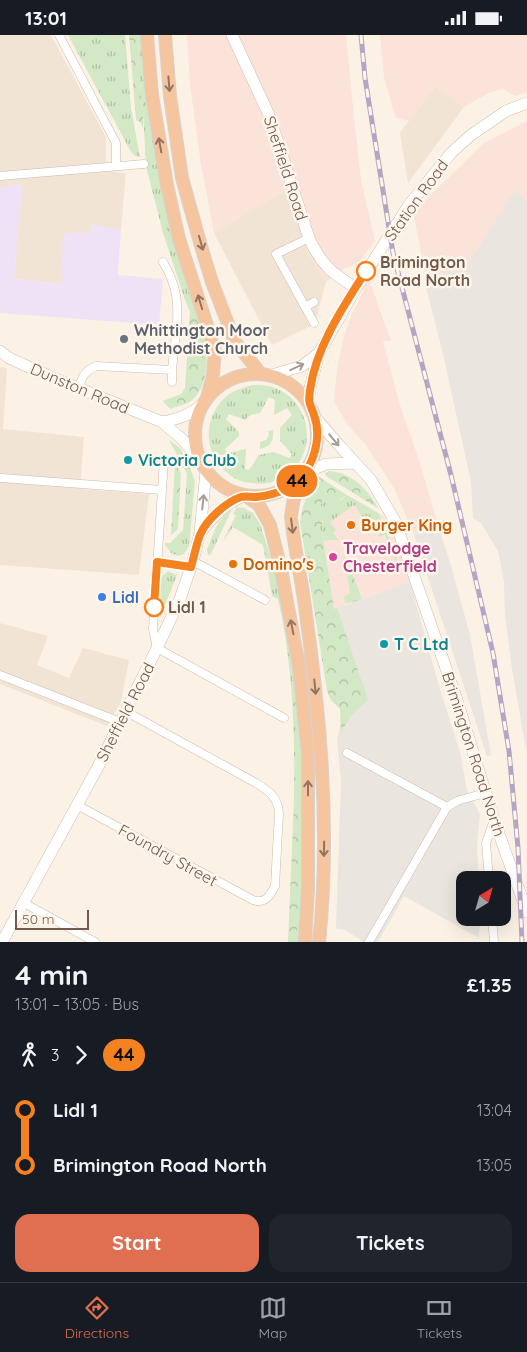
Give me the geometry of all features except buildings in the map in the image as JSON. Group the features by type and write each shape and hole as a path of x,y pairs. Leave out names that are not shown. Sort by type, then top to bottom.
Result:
{"highway":[{"path":"147,35 152,95 169,194 179,239 215,350 213,375 205,402"},
{"path":"165,35 170,96 182,178 201,246 235,342 266,375"},
{"path":"305,942 308,888 308,754 299,666 281,569 270,525 259,505 218,483 204,467 196,445 195,428 197,417 205,402 214,391 228,381 244,375 266,375 284,380 294,387 308,404 318,430 315,454 302,476 292,503 291,517 315,682 322,764 324,853 322,916 319,942"},
{"path":"246,497 267,496 285,490 302,476"}],"main road":[{"name":"Sheffield Road","path":"232,35 269,115 309,238 315,251 333,274 356,288"},
{"name":"Station Road","path":"308,404 319,353 356,288 408,205 450,153 488,122 506,111 527,103"},
{"name":"Dunston Road","path":"0,351 10,358 51,377 162,422 182,439 204,467"},
{"name":"Station Road","path":"266,375 302,366 319,353"},
{"path":"162,422 181,419 194,412 205,402"},
{"name":"Brimington Road North","path":"314,416 371,480 395,521 457,700 494,820 527,912"},
{"path":"302,476 326,464 354,463"},
{"path":"157,648 180,599 192,564 200,533 204,467"},
{"path":"200,533 217,511 229,502 246,497"},
{"name":"Sheffield Road","path":"2,942 77,805 157,648"}],"street":[{"path":"59,35 116,143 116,166"},
{"path":"0,176 144,164"},
{"path":"309,238 276,254 314,323"},
{"path":"164,262 176,295 172,382"},
{"path":"305,307 314,302"},
{"path":"78,388 82,377 88,370 96,366 172,371"},
{"name":"Sheffield Road","path":"157,648 153,629 164,461"},
{"path":"1,478 162,490"},
{"path":"157,562 192,564 265,600"},
{"path":"157,648 284,718"},
{"path":"0,675 120,722"},
{"name":"Foundry Street","path":"77,805 242,896 259,902 271,895 275,886 279,813 274,795 256,783 125,711"},
{"path":"347,753 447,807"},
{"path":"369,942 447,807 457,801 485,793"},
{"path":"488,871 486,843 494,820"},
{"path":"24,903 95,942"},
{"path":"493,926 494,942"}],"shaded area":[{"path":"0,35 51,35 106,137 106,171 126,173 121,229 91,225 90,233 79,232 62,264 61,284 14,279 22,184 0,188"},
{"path":"187,35 346,35 361,179 375,241 359,262 345,268 326,282 307,251 287,190 214,233 201,165 190,84"},
{"path":"380,35 527,35 527,92 515,96 503,89 491,92 464,107 435,86 409,121 396,118 384,78"},
{"path":"435,86 464,107 408,183 400,133"},
{"path":"527,121 527,201 515,191 465,268 424,279 425,273 413,212 484,143"},
{"path":"22,184 14,279 61,284 63,234 90,233 91,225 121,229 118,275 163,279 159,325 0,313 0,188"},
{"path":"288,189 307,251 326,282 315,324 272,345 214,233"},
{"path":"515,190 527,201 527,750 511,663 505,615 504,582 498,551 481,523 473,518 471,482 444,358 424,279 465,268"},
{"path":"369,279 391,341 383,341 399,402 420,463 439,528 414,535 394,488 365,444 347,424 334,401 337,369 344,336 352,314"},
{"path":"0,367 7,368 3,429 84,437 80,489 149,494 139,575 0,565"},
{"path":"347,495 385,517 395,537 410,582 334,609 323,537 323,524"},
{"path":"439,528 470,635 491,755 487,756 414,535"},
{"path":"410,582 439,686 460,752 467,790 480,814 477,844 478,871 456,871 456,925 404,896 378,942 364,942 345,930 336,929 341,782 337,740 345,708 334,609"},
{"path":"0,623 48,636 37,665 69,678 83,648 129,660 121,702 107,726 0,684"},
{"path":"458,926 480,926 479,938"}],"green space":[{"path":"68,35 125,35 131,108 140,157 135,156 130,150"},
{"path":"129,35 138,35 143,128 141,123 136,120"},
{"path":"138,35 141,35 148,112 161,187 199,320 185,300 163,233 146,166"},
{"path":"186,299 199,319 205,338 206,373 203,384 192,400 170,409 163,401 181,394 185,388 190,311"},
{"path":"252,385 270,386 289,396 299,407 305,421 307,435 305,449 299,462 289,473 270,483 261,484 240,481 230,475 214,456 209,440 210,423 222,401 237,390","holes":["269,397 275,400 274,415 287,408 292,415 280,428 280,441 292,454 290,458 273,452 259,455 249,470 245,469 246,449 228,453 225,449 239,436 239,432 226,419 229,414 245,420 250,415 260,413"]},
{"path":"273,430 271,443 267,447 260,449 260,442 266,440 269,435 268,431"},
{"path":"169,440 180,448 188,461 195,482 189,546 184,554 178,556 171,553 165,543 170,543 183,530 187,474"},
{"path":"175,463 181,473 178,529 171,535"},
{"path":"329,471 352,478 370,495 379,509 326,476 325,473"},
{"path":"319,477 347,495 338,501 327,496 324,497 320,507 323,524 319,525 323,537 334,609 337,608 368,700 353,714 341,731 340,709 331,700 327,691 300,522 306,498"},
{"path":"327,495 341,500 347,495 378,513 399,565 397,566 385,535 379,537 377,529 371,528 354,505 330,522 336,530 333,533 338,539 324,541 319,525 323,524 320,507 324,497"},
{"path":"237,507 244,508 253,513 260,524 283,595 296,674 305,794 300,942 296,942 299,805 294,799 292,698 287,648 278,599 272,596 263,545 233,527 222,543 236,515 233,514"},
{"path":"232,509 211,554 208,555 207,550 216,527"},
{"path":"346,557 362,599 345,603 344,596 350,594 343,559"},
{"path":"168,571 177,575 160,618 161,577"},
{"path":"294,799 299,805 300,815 297,932 296,942 288,942"}],"railway":[{"path":"361,35 365,78 393,253 451,475 493,653 509,751 518,848 522,942"}],"bus line":[{"name":"44","path":"154,607 157,562 191,567 200,533 217,511 229,502 243,497 267,496 285,490 305,473 315,454 318,439 318,430 308,404 319,353 366,271"}],"place":[{"name":"Brimington Road North","path":"366,271"},
{"name":"Whittington Moor Methodist Church","path":"124,339"},
{"name":"Victoria Club","path":"128,460"},
{"name":"Burger King","path":"351,525"},
{"name":"Travelodge Chesterfield","path":"333,557"},
{"name":"Domino's","path":"233,564"},
{"name":"Lidl","path":"102,597"},
{"name":"Lidl 1","path":"154,607"},
{"name":"T C Ltd","path":"384,644"}]}
